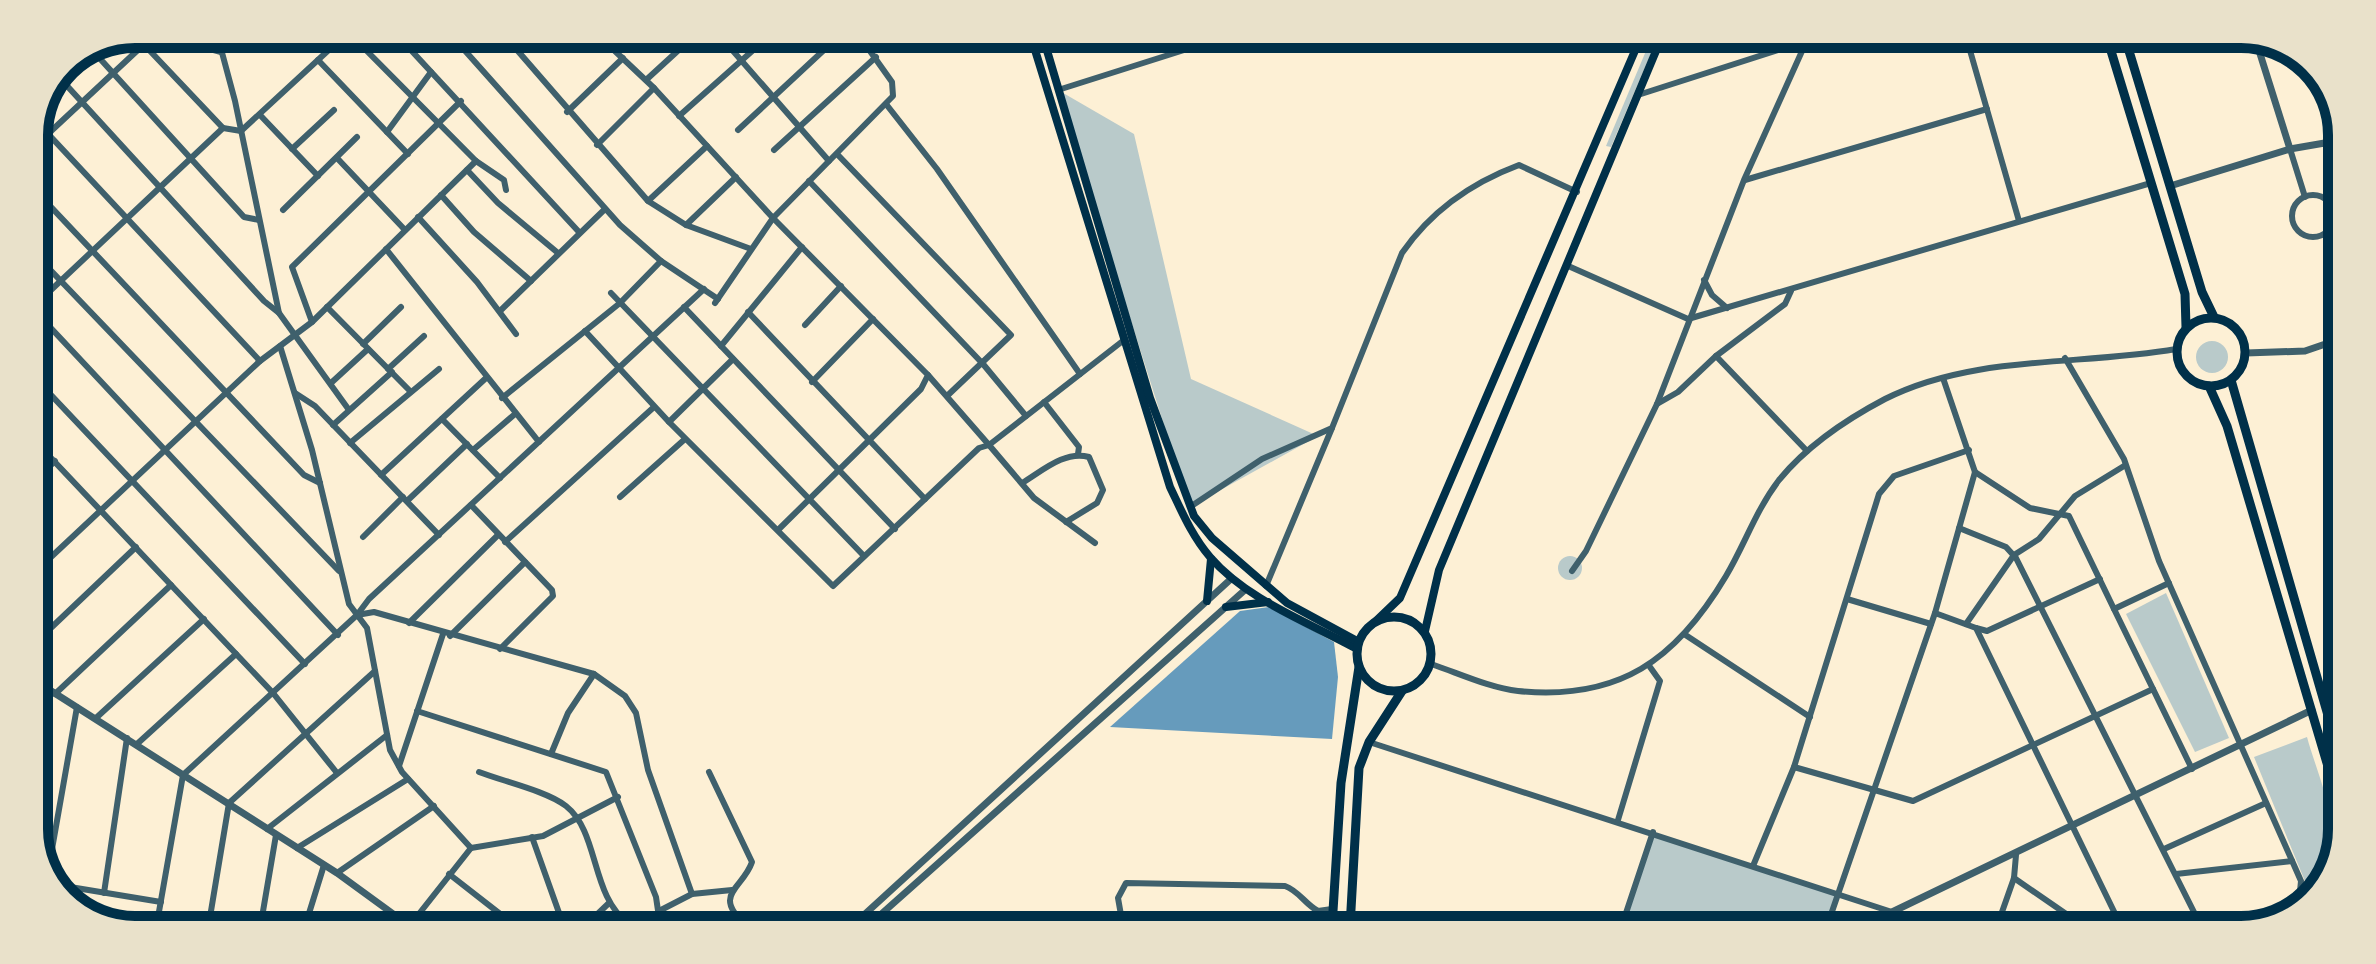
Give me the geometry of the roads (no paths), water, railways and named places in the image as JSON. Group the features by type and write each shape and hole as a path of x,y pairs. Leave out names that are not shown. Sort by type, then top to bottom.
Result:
{"main road":[{"path":"1034,48 1170,487 1191,531 1211,559 1246,589 1358,646"},
{"path":"1046,48 1150,398 1190,507 1212,538 1266,586 1287,603 1358,646"},
{"path":"1332,916 1341,783 1359,667 1358,646 1363,633 1400,598 1636,48"},
{"path":"1351,916 1359,768 1369,742 1402,691 1423,679 1431,664 1432,651 1425,631 1439,570 1657,48"},
{"path":"2110,48 2185,294 2186,327 2176,349 2184,373 2194,382 2209,386 2231,380 2240,370 2246,353 2236,327 2214,317 2196,320 2186,327"},
{"path":"2128,48 2202,292 2214,317"},
{"path":"2231,380 2328,718"},
{"path":"2209,386 2227,426 2328,766"},
{"path":"1207,601 1211,559"},
{"path":"1234,580 1235,575 1247,570"},
{"path":"1257,595 1266,586"},
{"path":"1226,607 1268,602"},
{"path":"1376,621 1403,617 1425,631"},
{"path":"1359,667 1371,684 1387,691 1402,691"}],"street":[{"path":"48,134 140,48"},
{"path":"148,48 223,128 241,131 332,48"},
{"path":"209,48 221,52"},
{"path":"220,48 279,313"},
{"path":"362,48 476,161 495,172 506,183 506,190"},
{"path":"409,48 579,232"},
{"path":"463,48 573,169 605,209 661,261 704,289 716,301 773,218 886,104 895,89 869,48"},
{"path":"515,48 567,112 648,201 686,225 751,249"},
{"path":"612,48 928,375 1034,498 1095,543"},
{"path":"646,80 681,48"},
{"path":"731,48 829,161"},
{"path":"679,116 756,48"},
{"path":"738,130 826,48"},
{"path":"1058,90 1190,48"},
{"path":"1638,95 1782,48"},
{"path":"1572,571 1586,551 1657,404 1744,180 1803,48"},
{"path":"1969,48 2019,221"},
{"path":"2259,50 2305,197"},
{"path":"99,57 244,217 259,220"},
{"path":"774,150 876,57"},
{"path":"567,112 623,58"},
{"path":"318,60 408,154"},
{"path":"387,132 431,72"},
{"path":"65,84 264,301 279,313 349,410"},
{"path":"597,145 654,88"},
{"path":"312,322 292,267 461,101"},
{"path":"886,104 937,169 1080,374"},
{"path":"1744,180 1987,109"},
{"path":"292,149 334,110"},
{"path":"260,115 318,176"},
{"path":"48,293 223,128"},
{"path":"48,134 260,361"},
{"path":"283,210 357,137"},
{"path":"2170,186 2290,149 2328,142"},
{"path":"648,201 707,146"},
{"path":"837,154 1011,335 947,396"},
{"path":"337,158 405,230"},
{"path":"48,560 260,361 312,322 476,161"},
{"path":"1266,586 1402,253 1418,230 1468,187 1519,165 1577,192"},
{"path":"467,170 498,203 558,253"},
{"path":"686,225 736,177"},
{"path":"809,181 983,364 1026,416"},
{"path":"1566,265 1688,319 2151,183"},
{"path":"441,195 474,232 531,281"},
{"path":"2328,202 2323,197 2305,197 2294,208 2293,221 2307,236 2320,236 2328,229"},
{"path":"48,204 304,475 320,483"},
{"path":"500,311 605,209"},
{"path":"418,217 500,311 516,334"},
{"path":"721,346 802,247"},
{"path":"386,249 539,442"},
{"path":"502,398 620,303 661,261"},
{"path":"48,268 341,573"},
{"path":"1704,280 1712,295 1727,308"},
{"path":"805,325 841,286"},
{"path":"158,916 183,775 338,635 369,599 704,289"},
{"path":"1657,404 1678,392 1716,356 1785,304 1791,291"},
{"path":"611,293 864,556"},
{"path":"327,307 409,390"},
{"path":"331,383 401,307"},
{"path":"684,307 895,529"},
{"path":"748,312 925,499"},
{"path":"812,382 873,319"},
{"path":"48,323 338,635"},
{"path":"585,331 685,439 833,586 979,448 989,445 1124,340"},
{"path":"333,425 424,336"},
{"path":"2246,353 2305,351 2328,343"},
{"path":"280,346 320,483 349,604 367,628 390,750 408,779 471,848"},
{"path":"1431,664 1515,691 1553,692 1600,687 1650,667 1684,634 1726,576 1756,515 1779,480 1807,451 1884,400 1943,378 2065,358 2176,349"},
{"path":"1716,356 1807,451"},
{"path":"2065,358 2124,459 2169,583 2301,881 2300,893"},
{"path":"669,422 733,359"},
{"path":"350,443 409,390 439,369"},
{"path":"778,530 921,389 928,375"},
{"path":"381,475 486,378"},
{"path":"1830,916 1871,790 1935,613 1975,472 1943,378"},
{"path":"48,392 305,664"},
{"path":"295,393 315,406 439,535"},
{"path":"1044,402 1079,447 1078,454"},
{"path":"505,542 654,407"},
{"path":"473,450 515,414"},
{"path":"442,419 500,478"},
{"path":"1190,507 1262,459 1332,428"},
{"path":"620,497 685,439"},
{"path":"363,537 467,444"},
{"path":"1753,866 1794,767 1879,494 1894,476 1969,450"},
{"path":"48,454 273,693 337,773"},
{"path":"1022,483 1058,461 1078,454 1089,457 1103,490 1097,503 1066,522"},
{"path":"48,468 55,461"},
{"path":"1966,624 2014,555 2039,539 2075,496 2124,466"},
{"path":"1975,472 2030,508 2069,516 2192,769"},
{"path":"471,505 552,590 553,596 500,649"},
{"path":"1959,528 2006,547 2014,555 2138,795 2196,916"},
{"path":"409,623 498,535"},
{"path":"48,631 136,547"},
{"path":"399,766 447,635 525,562"},
{"path":"1935,613 1987,631 2100,579"},
{"path":"863,916 1207,601 1234,580"},
{"path":"2114,609 2169,583"},
{"path":"55,694 171,585"},
{"path":"879,916 1246,589"},
{"path":"1847,599 1931,624"},
{"path":"357,615 374,612 594,674 625,696 636,713 648,770 692,894"},
{"path":"96,718 204,619"},
{"path":"1976,628 2036,745 2117,916"},
{"path":"1684,634 1810,717"},
{"path":"137,744 236,654"},
{"path":"1618,820 1660,681 1650,667"},
{"path":"210,916 229,803 375,671"},
{"path":"551,754 568,713 594,674"},
{"path":"48,689 337,873 398,916"},
{"path":"1794,767 1913,801 2153,689"},
{"path":"52,852 77,707"},
{"path":"1892,912 2312,710"},
{"path":"417,711 606,772 618,797 659,916"},
{"path":"267,829 387,735"},
{"path":"104,893 127,738"},
{"path":"1369,742 1618,820 1897,916"},
{"path":"479,772 564,804 577,818 609,903 621,916"},
{"path":"709,772 752,862 732,890 730,902 737,916"},
{"path":"297,848 408,779"},
{"path":"415,916 471,848 543,836 618,797"},
{"path":"2164,849 2266,803"},
{"path":"337,873 434,806"},
{"path":"1625,916 1653,832"},
{"path":"262,916 276,835"},
{"path":"532,837 560,916"},
{"path":"2001,916 2014,878 2016,855"},
{"path":"2176,874 2292,861"},
{"path":"308,916 324,865"},
{"path":"449,874 503,916"},
{"path":"2014,878 2069,916"},
{"path":"1122,916 1118,898 1126,883 1285,886 1294,889 1307,905 1318,911"},
{"path":"70,887 161,902"},
{"path":"659,911 692,894 732,890"},
{"path":"595,916 609,903"},
{"path":"1311,916 1318,911 1332,909"}],"water":[{"path":"1269,607 1334,642 1338,677 1332,739 1110,727 1240,611"}]}
